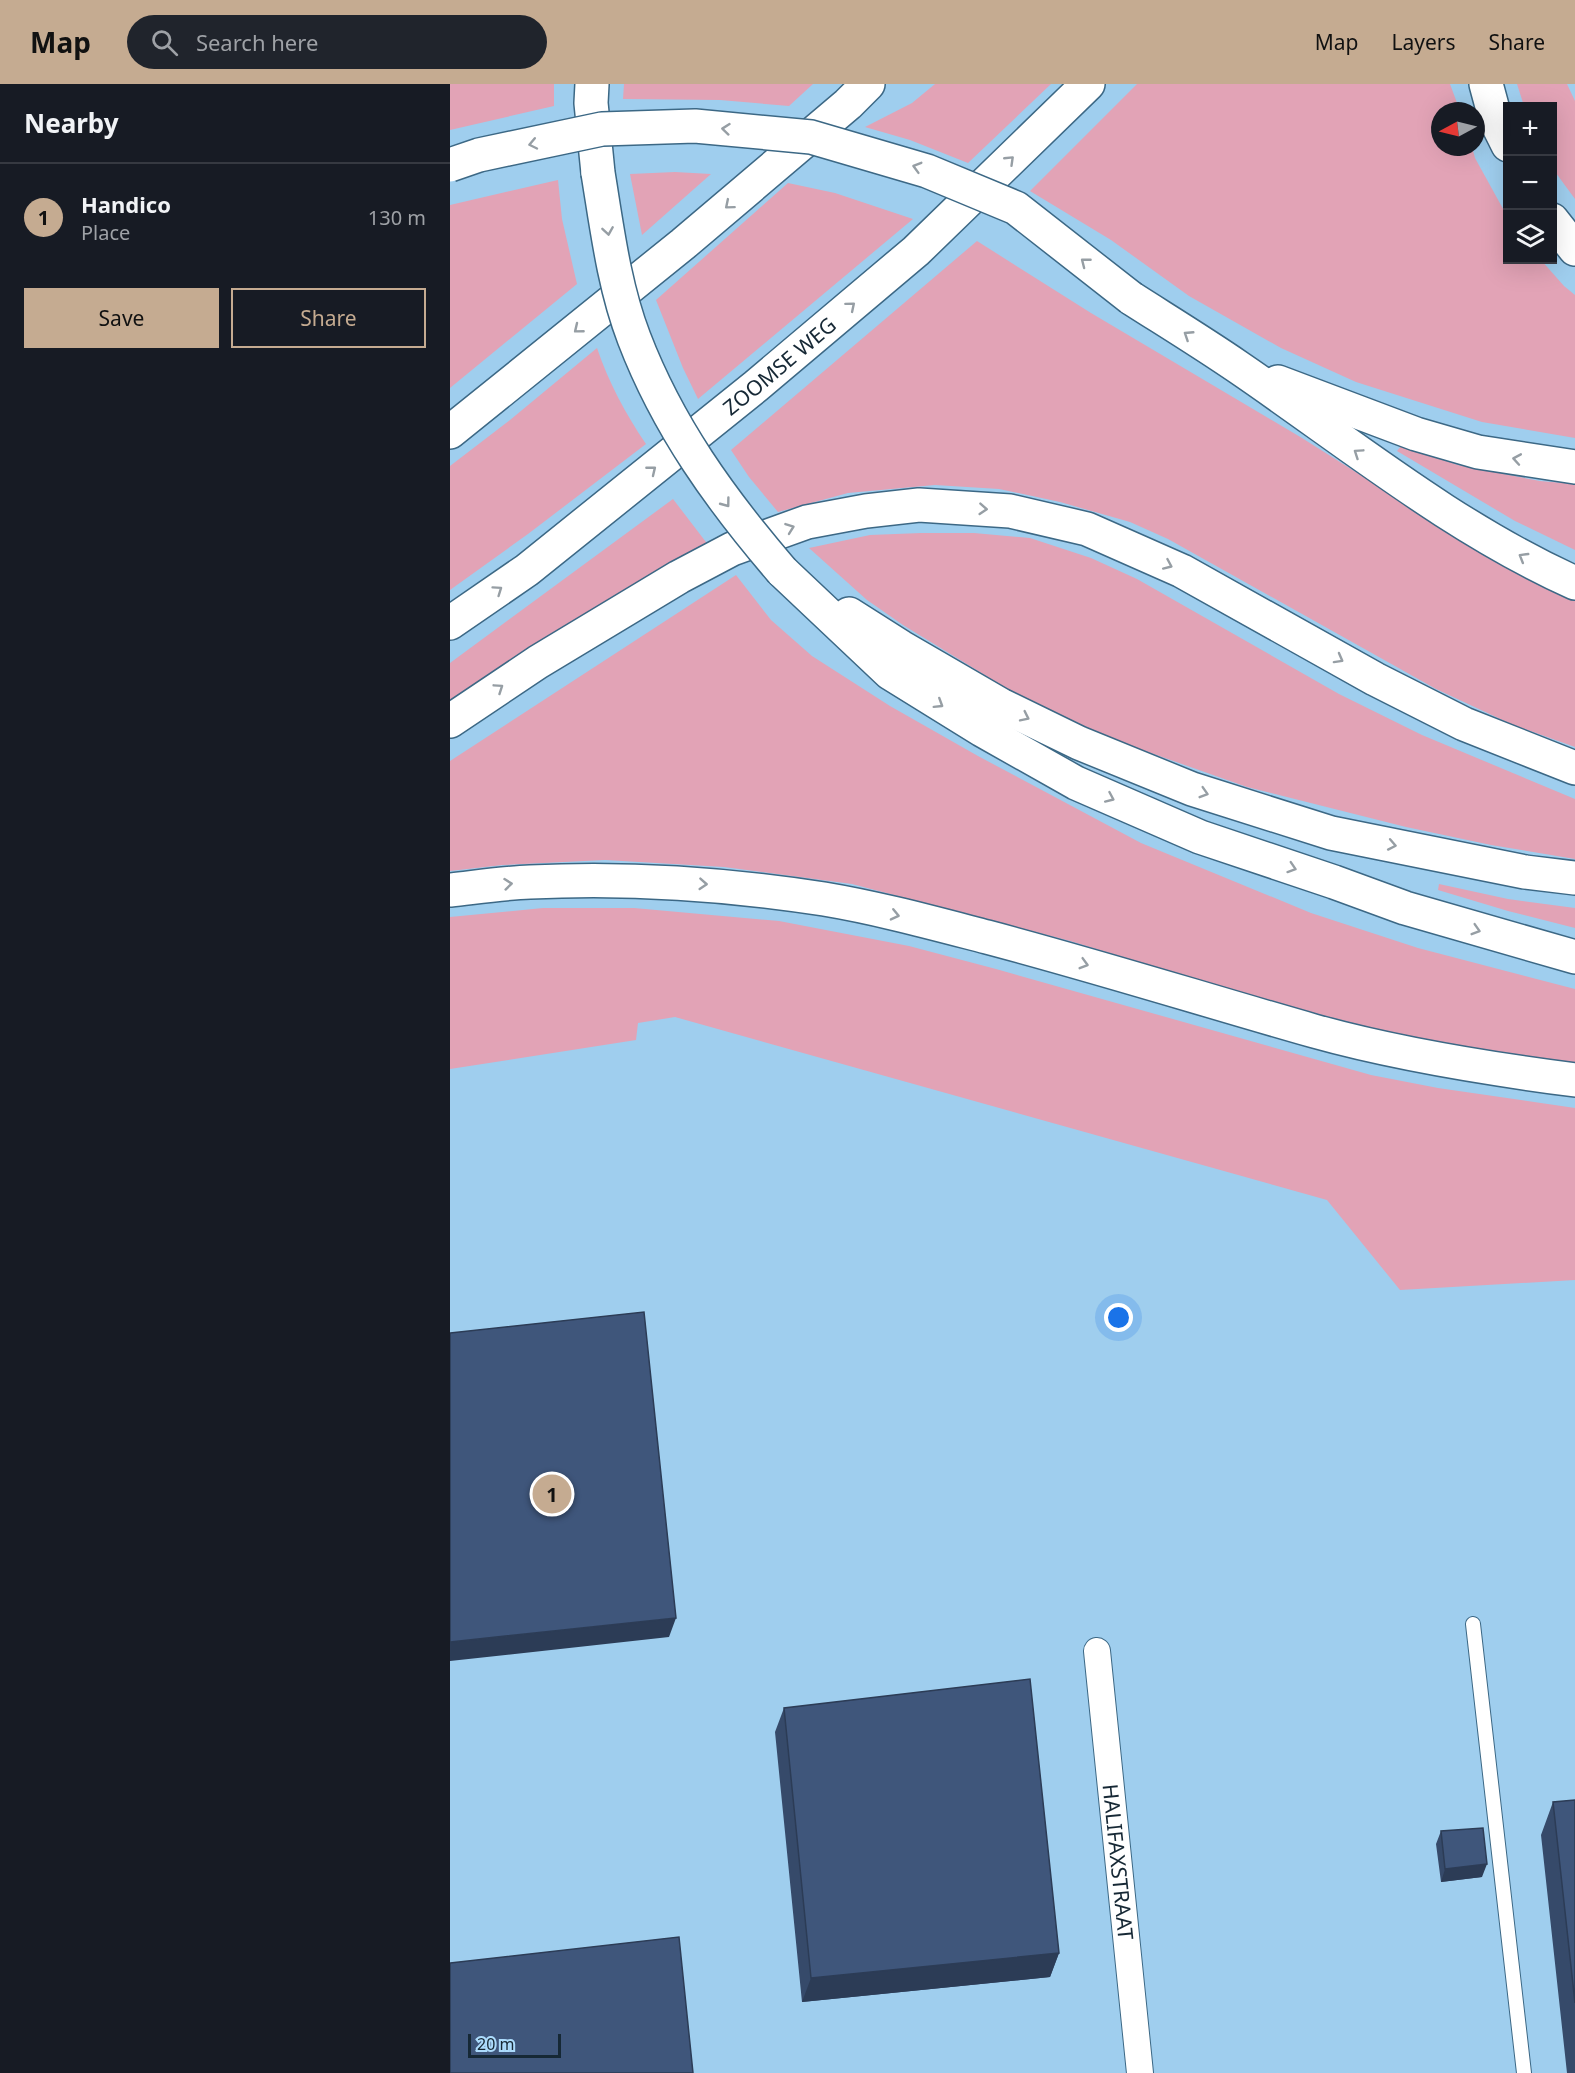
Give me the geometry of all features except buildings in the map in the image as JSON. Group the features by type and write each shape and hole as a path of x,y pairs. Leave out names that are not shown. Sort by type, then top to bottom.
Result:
{"highway":[{"path":"592,84 591,103 598,173 614,268 633,337 666,409 705,475 742,525 782,571 981,730 1076,783 1200,837 1405,908 1575,957"},
{"path":"450,432 683,244 848,104 868,84"},
{"name":"ZOOMSE WEG","path":"450,623 527,570 756,386 908,258 1088,84"},
{"path":"1486,84 1496,121 1503,135"},
{"path":"450,165 479,155 602,129 694,126 811,137 927,171 1016,208 1131,298 1238,367 1338,439 1439,507 1531,562 1575,583"},
{"path":"1557,226 1575,249"},
{"path":"1238,367 1416,434 1479,452 1575,467"},
{"path":"450,721 548,656 679,577 732,549 807,522 866,511 919,505 1011,511 1088,529 1182,571 1375,679 1464,724 1575,768"},
{"path":"895,660 1001,705 1079,742 1192,789 1331,833 1525,872 1575,878"},
{"path":"450,890 529,882 620,880 733,886 827,899 939,924 1044,952 1317,1032 1430,1056 1575,1080"}],"street":[{"name":"HALIFAXSTRAAT","path":"1097,1651 1140,2073"}],"lane":[{"path":"1473,1624 1524,2073"}],"shaded area":[{"path":"450,84 554,84 554,106 450,130"},
{"path":"624,84 813,84 789,106 720,100 623,99"},
{"path":"935,84 1051,84 968,163 910,140 865,127 912,103"},
{"path":"1137,84 1450,84 1457,102 1431,102 1431,156 1474,156 1503,209 1503,264 1545,264 1575,295 1575,438 1482,422 1356,382 1281,348 1189,296 1111,240 1030,191"},
{"path":"1517,84 1567,84 1575,101 1575,199 1557,174 1557,102 1523,102"},
{"path":"675,172 711,174 642,235 630,174"},
{"path":"558,180 562,219 577,284 450,388 450,205"},
{"path":"788,183 835,193 913,219 698,399 656,300"},
{"path":"977,241 1091,313 1302,438 1457,536 1575,598 1575,747 1511,724 1436,689 1168,539 1130,522 1060,502 999,489 935,485 848,493 778,512 749,477 731,450"},
{"path":"597,348 618,398 646,444 450,590 450,466"},
{"path":"1401,446 1458,465 1540,481 1575,484 1575,550 1515,521 1397,451"},
{"path":"673,499 709,546 450,705 450,663"},
{"path":"974,533 1030,538 1091,558 1137,579 1339,694 1422,735 1575,799 1575,859 1491,845 1406,827 1247,787 1114,740 1014,693 903,625 867,600 809,548 870,535"},
{"path":"736,575 771,620 812,656 890,706 1141,843 1311,913 1418,948 1575,989 1575,1064 1493,1053 1376,1029 1256,998 1070,941 852,884 724,867 605,860 503,865 450,871 450,761"},
{"path":"1439,884 1508,899 1575,908 1575,928 1438,890"},
{"path":"543,908 634,908 779,921 909,946 1371,1075 1438,1088 1575,1108 1575,1280 1400,1290 1327,1200 675,1017 638,1023 636,1040 450,1069 450,917"}],"place":[{"name":"Handico","path":"552,1494"}]}
